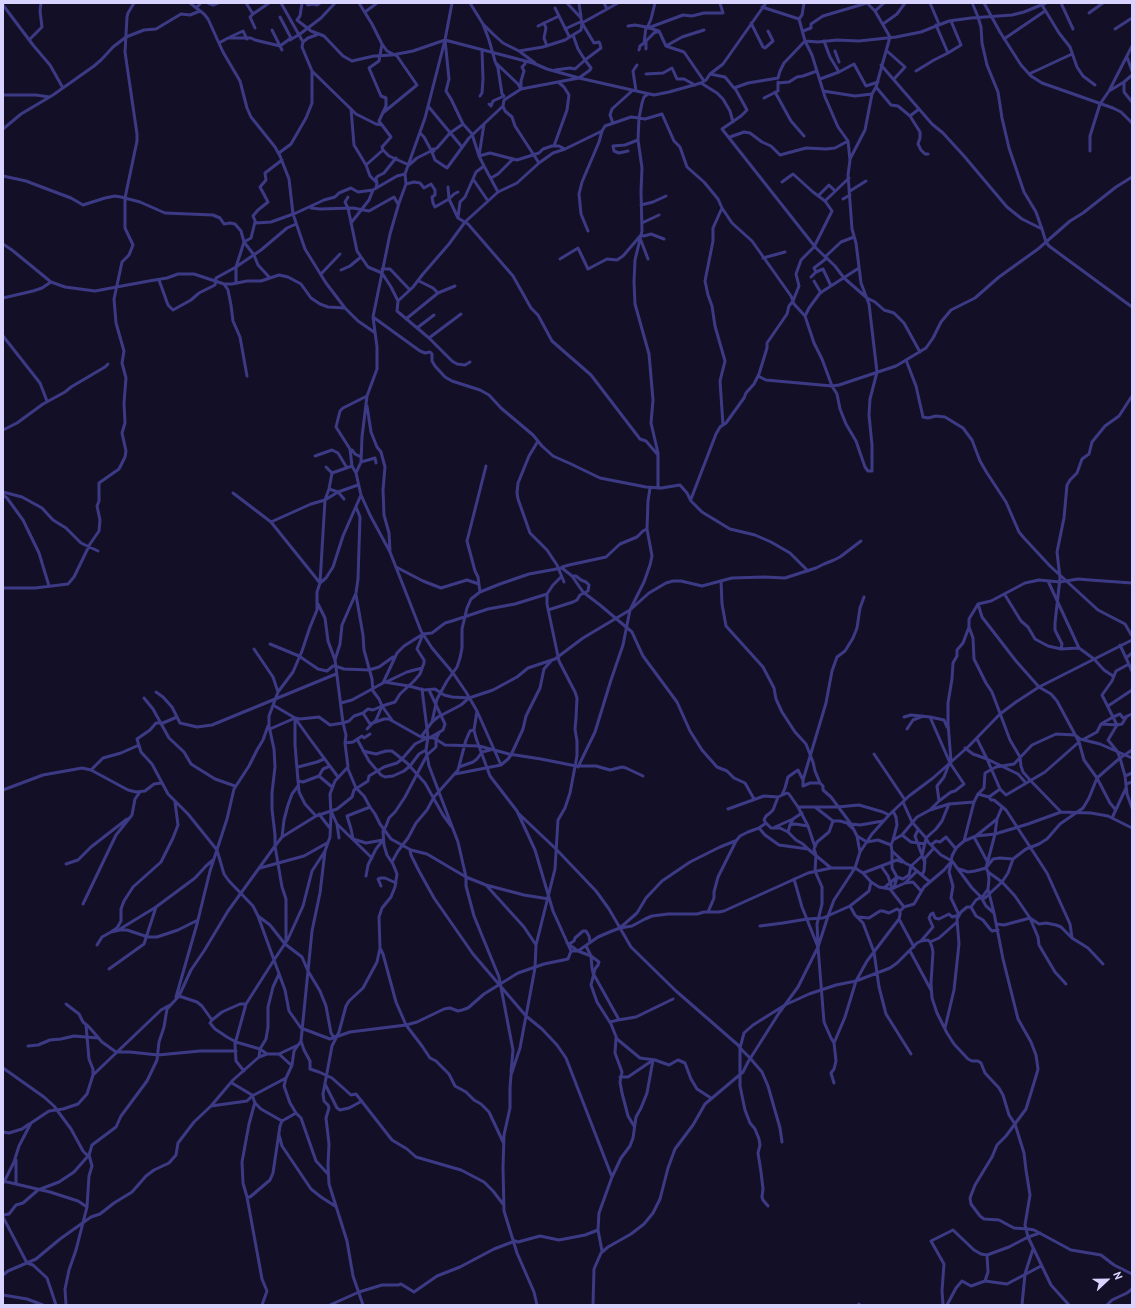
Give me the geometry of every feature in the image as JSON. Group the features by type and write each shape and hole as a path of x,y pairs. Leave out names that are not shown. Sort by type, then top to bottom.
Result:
{"street":[{"path":"29,40 42,27 40,11 41,3"},
{"path":"3,588 35,588 68,584 74,577 99,531 100,520 97,506 99,501 99,483 119,468 125,457 126,451 122,433 125,423 124,403 126,378 122,363 124,351 116,323 114,299 122,262 129,255 133,245 125,228 126,198 137,141 126,67 127,17 134,3"},
{"path":"190,3 208,19 219,43 240,81 251,117 279,153 289,179 293,214 305,248 320,274 345,308 358,321 374,332"},
{"path":"196,8 201,3"},
{"path":"208,3 213,5 218,3"},
{"path":"246,3 253,14"},
{"path":"255,28 250,17 269,3"},
{"path":"279,153 291,144 306,118 312,98 312,71 302,47 303,42 300,34 281,3"},
{"path":"295,26 300,16 302,3"},
{"path":"306,3 308,5 317,5 320,3"},
{"path":"228,38 252,38 280,46 300,34 321,18 335,3"},
{"path":"359,3 382,44 387,51 392,55 397,56 417,85 384,112 379,118 379,121 392,137 382,147 389,156 409,165"},
{"path":"356,473 362,462 362,437 367,396 377,369 377,347 373,317 382,269 398,204 406,184 405,174 428,106 445,40 452,3"},
{"path":"470,3 483,24 489,40 494,61 498,68 502,94 504,96 493,101 491,106 489,104"},
{"path":"567,3 581,18"},
{"path":"554,71 570,68 575,69 600,48 599,42 594,44 582,23 579,3"},
{"path":"604,3 607,9"},
{"path":"565,29 580,22 582,23 618,3"},
{"path":"646,49 645,42 647,28 655,3"},
{"path":"647,28 683,15 692,16 704,13 723,13 720,3"},
{"path":"297,20 306,28 330,41 347,59 352,61 374,56 392,55 412,51 445,40 580,78 654,95 702,82 723,64 766,3"},
{"path":"799,19 802,15 804,3"},
{"path":"803,31 811,28 811,24 823,16 868,3 890,37 887,51 881,65 878,82 872,94 865,130 850,159"},
{"path":"875,12 884,3"},
{"path":"883,24 897,14 905,3"},
{"path":"930,3 948,53"},
{"path":"1032,3 1035,8"},
{"path":"805,41 859,41 896,37 921,32 951,21 978,17 1012,15 1046,3"},
{"path":"1061,3 1073,29"},
{"path":"1089,13 1103,3"},
{"path":"365,12 379,4"},
{"path":"986,4 1004,39 1029,74 1042,83 1084,97 1120,112 1132,123"},
{"path":"3,5 50,65 63,88"},
{"path":"973,5 978,17 987,65 998,92 1009,148 1024,192 1036,212 1046,242 1068,261 1132,306"},
{"path":"1042,5 1059,33 1070,47 1077,67 1083,76 1095,84"},
{"path":"762,7 799,19"},
{"path":"463,124 450,133 438,148 432,152 434,159 446,168 451,164 472,134 503,104 504,100 521,89 580,78 591,69 571,36 565,29 555,8"},
{"path":"3,129 21,114 63,88 101,60 113,47 126,37 144,30 156,29 181,14 190,15 200,11"},
{"path":"1004,39 1045,11"},
{"path":"538,26 559,16"},
{"path":"280,17 291,38 290,40"},
{"path":"1115,29 1132,18"},
{"path":"588,231 581,214 579,194 582,182 604,126 631,117 645,119 662,114 674,141 680,147 687,167 704,182 718,199 732,223 752,241 793,300 794,304 805,316 814,344 837,394 840,409 846,424 856,441 865,467 869,472 872,472 872,445 869,415 870,399 877,372 869,304 861,283 854,237 849,178 850,159 848,141 838,127 805,41 799,19"},
{"path":"916,71 961,45 951,21"},
{"path":"544,23 546,28 544,38 547,46"},
{"path":"519,52 547,46 565,40 581,30 582,23"},
{"path":"751,23 765,48 772,41 768,31"},
{"path":"483,24 503,42 538,65"},
{"path":"628,26 635,25 659,31"},
{"path":"272,30 282,50"},
{"path":"666,46 682,37 704,30"},
{"path":"219,43 242,31 247,38"},
{"path":"639,50 640,46 654,33 659,31"},
{"path":"659,31 666,46 684,52 702,82 723,99 730,111 733,122"},
{"path":"303,42 308,38 319,34"},
{"path":"445,40 449,79 446,91 463,124 472,134 479,156 498,192"},
{"path":"764,98 778,91 778,78 784,63 805,41"},
{"path":"824,41 830,57 839,72"},
{"path":"382,44 379,61 369,68 381,96 386,98 384,112"},
{"path":"1090,150 1090,136 1100,104 1132,46"},
{"path":"480,96 482,93 484,79 482,50"},
{"path":"887,51 905,67 894,79"},
{"path":"830,57 836,53 839,62"},
{"path":"1029,74 1072,54"},
{"path":"1127,57 1132,71"},
{"path":"494,61 518,84 521,89"},
{"path":"521,89 521,81 524,71 522,67 525,64 524,61"},
{"path":"820,80 854,64 866,86 878,82"},
{"path":"635,91 633,71 637,65"},
{"path":"881,65 932,124 943,133 964,156 1007,207 1022,219 1042,230"},
{"path":"646,74 663,73 672,68 677,79 684,79 695,85"},
{"path":"312,71 356,114 368,121 382,125"},
{"path":"778,83 789,82 797,77 817,71"},
{"path":"710,74 725,77 736,90 747,110 722,129 730,137 814,247 835,266 844,278 867,298 876,302 884,310 894,313 904,324 920,352"},
{"path":"1109,90 1124,82 1132,75"},
{"path":"734,88 748,83 778,78"},
{"path":"554,146 567,110 569,95 564,87 558,82"},
{"path":"1124,82 1124,92 1132,102"},
{"path":"876,87 891,105 898,106 910,116 920,132 918,144 921,150 925,154 928,154"},
{"path":"613,124 610,115 612,109 635,91"},
{"path":"824,91 855,96 872,94"},
{"path":"775,92 791,121 804,136"},
{"path":"648,94 644,97 639,118 638,140 642,168 642,223 641,236 635,260 634,282 635,304 649,354 653,400 651,423 658,456 658,488"},
{"path":"3,95 36,95 49,97"},
{"path":"499,99 503,104 505,112 512,117 515,126 539,163"},
{"path":"428,106 462,147"},
{"path":"351,109 354,145 366,165 370,176 377,183"},
{"path":"910,116 919,109"},
{"path":"479,156 484,124"},
{"path":"398,301 419,281 423,274 442,253 464,222 498,192 517,183 553,152 565,149 602,131"},
{"path":"730,137 744,132 750,133 762,142 771,146 780,155 806,148 835,148 848,141"},
{"path":"420,133 431,150 438,148"},
{"path":"628,151 619,153 614,151 613,146 625,145 638,140"},
{"path":"479,156 490,153 512,160 523,159 539,153 542,149 554,146 559,146 565,149"},
{"path":"409,165 417,158 438,148"},
{"path":"366,165 384,150"},
{"path":"351,223 372,196 377,183 376,178 384,173 396,158"},
{"path":"236,283 236,267 244,242 251,238 254,222 253,216 268,202 260,187 266,180 265,173 282,160"},
{"path":"491,178 498,174 512,160"},
{"path":"458,218 460,202 465,197 476,172 484,166"},
{"path":"254,222 271,222 311,208 324,200 336,197 339,193 350,188 358,192 375,189 397,176 405,174"},
{"path":"690,500 716,434 744,398 746,392 754,384 758,376 767,348 767,343 787,314 789,306 799,286 796,274 801,260 814,247 832,211 825,200 792,174 782,182"},
{"path":"3,176 32,183 70,198 83,205 115,196 140,202 166,213 213,216 220,218 224,224 230,223 238,227 241,231 244,242 254,255 258,265 270,278"},
{"path":"758,376 766,380 832,386 896,366 926,348 951,310 976,298 1070,221 1132,177"},
{"path":"825,200 849,178"},
{"path":"473,179 488,201"},
{"path":"843,200 866,180"},
{"path":"406,184 414,182 419,183 424,188 431,184 435,190 435,195 432,197 435,207 458,192"},
{"path":"818,196 830,185 835,191"},
{"path":"448,187 449,199 458,218 471,226 513,276 531,308 538,315 552,341 591,375 640,439 646,441 658,456"},
{"path":"641,205 653,202 666,196"},
{"path":"348,197 345,202 348,208 356,251 368,267 382,273 398,301 397,311 452,361 457,364 465,365 470,362"},
{"path":"311,208 348,208 369,211 394,197 398,204"},
{"path":"722,208 713,228 713,241 705,281 712,306 715,326 725,361 720,381 723,425"},
{"path":"642,223 659,215"},
{"path":"159,280 168,305 172,310 191,300 199,293 216,285 216,278 254,255 287,228 296,224"},
{"path":"560,259 578,248 588,269 607,259 616,260 623,256 641,236 651,234 664,240"},
{"path":"641,236 648,259"},
{"path":"816,272 814,268 841,242 854,237"},
{"path":"3,244 50,282 65,287 95,291 159,280 178,274 194,274 224,284 261,282 279,275 288,277 301,284 312,298 320,304 328,307 345,308"},
{"path":"763,258 785,252"},
{"path":"320,274 340,254"},
{"path":"341,270 350,266 361,257"},
{"path":"805,316 809,308 821,293 859,268"},
{"path":"382,269 390,269 410,290"},
{"path":"811,277 816,272 823,269 832,286"},
{"path":"419,281 438,293"},
{"path":"814,281 821,293"},
{"path":"3,298 42,288 50,282"},
{"path":"224,284 230,301 233,321 240,337 241,350 247,376"},
{"path":"406,319 438,293 455,286"},
{"path":"428,338 461,314"},
{"path":"417,328 434,316"},
{"path":"373,317 420,351 424,353 430,352 432,354 432,361 445,378 480,390 489,395 501,408 533,435 538,442 553,456 600,478 650,488 680,485 688,493 690,500 702,512 724,526 755,535 790,553 808,571"},
{"path":"3,336 40,383 47,401"},
{"path":"906,360 916,386 923,417 945,417 960,426 970,436 980,461 1006,502 1019,532 1046,562 1098,610 1125,624 1132,636"},
{"path":"3,430 21,421 47,401 65,392 101,370 108,364"},
{"path":"362,457 355,454 350,449 336,427 340,411 343,408 367,396"},
{"path":"1062,649 1062,644 1055,630 1060,582 1057,552 1064,518 1067,486 1076,473 1082,459 1089,454 1092,442 1105,426 1119,416 1132,396"},
{"path":"366,403 371,432 377,447 381,452 385,467 383,490 384,515 389,533 390,552"},
{"path":"538,442 529,456 518,483 517,493 530,533 544,546 560,568 572,576 583,592 632,632 643,656 677,702 690,731 702,750 718,766 727,771 734,778 745,783 754,799"},
{"path":"350,449 352,466 356,473 361,496 390,552 423,634 433,650 453,673 477,711 493,750 501,765"},
{"path":"315,456 332,450 338,453 346,468"},
{"path":"362,462 375,458 376,462"},
{"path":"332,473 352,466"},
{"path":"360,466 362,471"},
{"path":"480,592 467,541 486,466"},
{"path":"326,467 332,473"},
{"path":"286,943 286,899 282,887 275,846 272,809 274,749 269,728 269,716 274,699 293,672 317,610 317,592 320,583 325,500 332,473"},
{"path":"271,522 311,504 325,500 338,492 358,485"},
{"path":"511,1075 520,1048 535,968 536,945 556,863 558,820 567,803 577,766 595,732 623,645 630,610 644,582 650,565 652,556 647,529 650,488"},
{"path":"329,489 338,492 344,500"},
{"path":"3,492 22,497 42,508 53,520 66,528 81,543 98,552"},
{"path":"233,493 271,522 320,583"},
{"path":"3,495 7,498 22,520 39,553 49,586"},
{"path":"320,583 326,578 333,567 343,536 361,496"},
{"path":"356,507 360,517 358,579 356,593 342,625 340,644 335,660 343,723 346,735 345,743 348,769 356,788 364,796 383,829 391,839 410,850 427,854 466,877 486,885 524,895 548,898"},
{"path":"432,722 440,692 457,666 462,648 462,629 464,617 471,599 480,592 491,587 529,574 606,558 620,544 637,537 647,529"},
{"path":"455,774 501,765 508,759 523,729 526,716 540,688 544,668 551,661 583,638 630,610 657,587 673,581 681,581 702,586 739,577 785,578 808,571 840,557 861,541"},
{"path":"396,567 423,581 441,588 467,580 479,584"},
{"path":"560,568 561,577 564,582"},
{"path":"548,610 573,602 583,592 588,591 589,585 576,576 572,576"},
{"path":"561,577 547,594 546,600 558,656 564,672 575,692 577,766"},
{"path":"1062,812 1030,780 1021,766 1020,757 1010,740 992,692 974,659 973,638 969,627 969,619 978,604 991,601 1016,588 1039,580 1068,582 1078,579 1132,583"},
{"path":"721,581 722,604 726,626 763,667 774,688 776,699 782,712 806,744 815,771 820,783 823,786 823,790 831,797 851,824 857,836 860,852"},
{"path":"1048,581 1079,648 1113,676"},
{"path":"356,593 364,650 368,670 372,679 373,690 393,722"},
{"path":"270,644 300,656 318,669 326,671 335,666 344,669 368,670 379,667 387,662 404,646 423,634 432,632 446,623 488,609 515,604 547,594"},
{"path":"1005,595 1021,621 1028,627 1035,639 1048,646 1062,649 1079,648"},
{"path":"820,783 810,783 803,786 826,703 832,671 837,657 845,651 853,638 864,597"},
{"path":"318,604 324,618 328,641 335,660"},
{"path":"978,604 982,617 990,628 1039,688 1051,694 1057,701 1079,742 1084,760 1097,778 1110,803 1115,809"},
{"path":"940,801 937,786 944,777 951,762 948,703 953,663 957,650 963,643 969,627"},
{"path":"273,706 295,718 300,719 319,717 330,725 349,721 354,716 363,713 368,709 374,710 396,702 400,694 420,674 424,660 417,649 423,634"},
{"path":"602,1251 631,1234 644,1224 653,1213 660,1199 672,1156 705,1104 740,1075 798,987 818,947 834,900 855,868 860,852 866,842 889,815 977,739 1000,714 1016,702 1039,688 1132,640"},
{"path":"1120,645 1132,671"},
{"path":"254,649 274,678 278,692"},
{"path":"1126,658 1132,653"},
{"path":"385,682 395,655"},
{"path":"421,737 432,722 441,715 461,705 469,698 494,690 528,668 551,661"},
{"path":"1117,725 1102,695 1112,681 1116,672 1129,664"},
{"path":"341,703 352,700 407,672 422,668"},
{"path":"156,692 172,707 180,722 197,727 212,725 336,674"},
{"path":"385,682 429,690 435,689 449,696 469,698"},
{"path":"422,689 429,737 426,750 429,766 458,842 466,877 466,886 474,916 499,977 513,1050 510,1108 505,1127 503,1204 517,1253 534,1292 537,1305"},
{"path":"27,1264 3,1216 9,1214 16,1205 23,1203 38,1190 59,1182 69,1175 88,1156 92,1145 116,1127 121,1116 147,1081 154,1067 168,1009 177,997 228,911 282,837 317,815 337,809 352,798 356,788 364,784 368,780 369,776 377,770 392,765 402,759 415,744 443,730 445,724 429,690"},
{"path":"1108,706 1132,690"},
{"path":"144,698 153,709 169,738 184,752 191,764 215,779 235,786"},
{"path":"367,729 378,717 382,706"},
{"path":"477,711 474,730 490,776 517,811 596,891 610,909 631,947 676,991 738,1045 762,1072 768,1086 780,1128 782,1142"},
{"path":"363,713 370,724 384,719 393,722 421,737 436,739 445,745 479,746 511,755 577,766 596,766 610,770 622,767 643,776"},
{"path":"977,739 1000,789 1006,795 1045,772 1079,742 1097,732 1101,724 1120,714 1123,718 1132,714"},
{"path":"904,717 911,715 925,716 944,720 950,732"},
{"path":"907,729 912,720 925,716"},
{"path":"1101,724 1122,724 1127,716"},
{"path":"177,717 161,723 156,723 150,730 137,740 138,745 143,755 152,764 162,783 175,802 188,814 217,850 224,874 253,906 285,990 290,1012 301,1028 330,1039 343,1034 369,1029 406,1025 417,1022 444,1009 450,1008 458,1011 468,1008 481,996 518,973 568,959 571,951 548,898 535,850 517,811"},
{"path":"930,717 951,762 964,784 955,791 951,792 930,810"},
{"path":"177,997 213,860 227,819 235,786 249,766 256,750 269,728 295,718"},
{"path":"295,718 338,777"},
{"path":"295,718 298,786 305,804 330,827"},
{"path":"1117,725 1108,740 1120,758 1125,776 1128,798 1132,808"},
{"path":"392,862 434,797 455,774 459,767 468,734 470,731 474,730"},
{"path":"363,1305 353,1276 347,1241 329,1184 329,1144 326,1118 329,1108 324,1101 323,1094 332,1046 346,1006 349,1001 364,988 377,962 380,948 379,917 382,908 391,897 396,884 397,874 387,855 383,840 383,829 389,818 405,797 427,755 436,747 436,739 439,733"},
{"path":"345,743 352,742 362,736 364,738 370,734"},
{"path":"964,841 974,802 978,794 984,788 985,773 996,767 1014,764 1035,743 1056,734 1075,735 1080,739 1100,744 1132,758"},
{"path":"357,739 363,751 382,776 390,776 401,773 410,766 419,754 426,750"},
{"path":"91,770 103,758 138,745"},
{"path":"966,748 974,754 1018,774 1026,783"},
{"path":"459,767 477,759 482,752 493,750"},
{"path":"981,897 985,898 1002,882 1008,873 1013,859 1030,847 1039,844 1060,824 1083,808 1089,798 1097,778 1120,758 1132,750"},
{"path":"363,751 376,754 392,751 402,759 426,783 443,815 452,828"},
{"path":"874,754 904,801 912,822 918,830 941,855 952,861 972,888 981,897 986,906 994,913"},
{"path":"298,767 324,759"},
{"path":"298,781 304,782 320,776 323,769 330,766"},
{"path":"3,790 43,775 82,768 91,770 128,790 140,792 145,791 154,784 162,783"},
{"path":"328,1174 316,1161 301,1118 296,1113 284,1091 284,1086 292,1065 294,1051 300,1043 312,931 320,893 325,851 330,837 330,794 338,777 348,769"},
{"path":"804,780 798,770 788,777 786,788 770,814 766,816 764,820 771,828 780,828 788,832 831,868"},
{"path":"1125,776 1132,773"},
{"path":"320,776 332,787"},
{"path":"1112,818 1126,786 1132,782"},
{"path":"282,837 288,805 292,794 298,786"},
{"path":"989,797 1000,789"},
{"path":"83,904 116,835 131,816 135,799 140,792"},
{"path":"728,809 764,796 780,796 787,793 802,813 815,847"},
{"path":"978,794 994,800 1006,810 1017,826 1047,872 1070,924 1072,938"},
{"path":"97,945 102,937 117,928 121,921 121,909 124,901 133,887 160,862 178,825 175,802"},
{"path":"893,840 902,835 917,817 930,810 949,804 974,802"},
{"path":"893,811 896,817 897,825 891,846 892,868 897,877 903,879 909,875 911,866 922,856 926,838 936,829 949,804"},
{"path":"798,807 837,807 859,805 889,815"},
{"path":"353,839 347,816 370,807"},
{"path":"815,807 833,821 847,823 853,828"},
{"path":"1002,807 997,819 995,834 986,868 989,879 988,889 1018,1019 1031,1042 1036,1055 1038,1069 1026,1110 997,1145 992,1157 978,1179 970,1198 971,1204 984,1219 999,1220 1014,1228 1025,1228 1040,1233 1071,1250 1101,1255 1114,1265 1132,1274"},
{"path":"331,811 337,824 339,838"},
{"path":"975,836 995,834 1062,812 1101,814 1132,828"},
{"path":"771,828 793,819 802,813"},
{"path":"66,864 78,860 91,847 131,816"},
{"path":"788,832 793,819"},
{"path":"959,915 951,898 953,882 949,872 952,856 956,849 964,841 975,836 997,819"},
{"path":"851,824 860,825 885,820"},
{"path":"833,821 829,832 817,842 814,852 816,855 815,871 822,887 822,904 817,924 824,1022 830,1038 834,1043"},
{"path":"708,912 714,898 718,877 736,841 740,836 760,828 766,823"},
{"path":"337,824 372,858"},
{"path":"790,825 796,824 808,826"},
{"path":"760,828 765,835 779,845 808,849"},
{"path":"918,830 915,836 924,862 924,871 922,875"},
{"path":"902,835 911,842 931,845"},
{"path":"857,836 866,842 878,840 891,846"},
{"path":"975,836 988,862"},
{"path":"931,845 936,841 940,842 946,837 956,849"},
{"path":"353,839 366,843 383,840"},
{"path":"366,876 376,849 383,840"},
{"path":"620,928 637,913 646,898 662,881 690,862 736,841"},
{"path":"259,868 304,856 327,843"},
{"path":"924,862 925,858 934,848"},
{"path":"410,850 423,880 473,954 526,1016 551,1038 566,1058 612,1177"},
{"path":"244,1071 236,1061 236,1042 246,1004 286,943 303,906 312,872 325,851"},
{"path":"892,851 905,863"},
{"path":"957,868 968,872 975,871 986,868 993,859 1013,859"},
{"path":"120,930 156,908 195,878 213,860"},
{"path":"863,873 897,860 917,870 930,882"},
{"path":"834,1082 830,1073 834,1069 836,1061 834,1043 845,1017 856,981 867,961 899,919 900,911 904,907 914,904 921,891 952,861"},
{"path":"881,866 888,876 892,888 904,907"},
{"path":"571,951 578,951 590,942 620,928 632,926 657,915 697,914 724,911 808,873 831,868 855,868 863,873 871,882 884,888 892,888 905,883 913,882 921,891"},
{"path":"905,883 917,870"},
{"path":"988,872 1002,882 1015,896 1030,918 1038,937 1039,944 1055,972 1066,984"},
{"path":"376,879 381,877 385,878 396,884"},
{"path":"884,888 897,877"},
{"path":"892,888 897,877"},
{"path":"381,886 378,879 385,878"},
{"path":"794,879 818,947"},
{"path":"760,926 828,916 850,906 869,891 871,882"},
{"path":"486,885 524,927 536,945"},
{"path":"945,1028 954,990 959,944 957,922 959,915 967,907 971,907 988,889"},
{"path":"850,906 852,912 863,923 874,952 879,987 886,1014 911,1054"},
{"path":"971,907 976,916 983,920 992,931 998,930"},
{"path":"109,969 144,944 148,937 150,924 156,908"},
{"path":"858,917 869,918 880,911 889,913 897,910 900,911"},
{"path":"768,1206 762,1197 761,1172 758,1153 760,1145 759,1140 745,1110 740,1086 740,1048 744,1033 746,1030 785,1005 809,994 836,985 856,981 890,968 921,941 933,927 929,918 931,914 933,913 936,918 939,919 949,914 952,917 959,915"},
{"path":"258,916 270,925 286,943 302,957 308,971 320,991 326,1006 331,1033 336,1037"},
{"path":"997,924 1004,925 1030,918 1039,924 1046,923 1056,925 1061,927 1072,938 1088,948 1103,964"},
{"path":"899,919 914,947"},
{"path":"112,932 127,930 148,937 157,937 178,930 198,920"},
{"path":"921,941 928,940 930,942 943,936 952,925 957,922"},
{"path":"568,943 574,941 575,938 583,931 586,931 590,942"},
{"path":"930,942 933,952 932,998 937,1013 954,1044 968,1059 981,1063 985,1073 999,1088 1003,1095 1009,1115 1015,1124 1024,1153 1030,1195 1025,1228 1033,1249 1051,1285 1069,1305"},
{"path":"568,943 578,951 598,960 599,962 593,973 591,985 597,1002 610,1022 616,1037 621,1043 638,1057 655,1060 669,1065 678,1060 685,1063 697,1089 711,1098"},
{"path":"586,946 591,956 593,973 605,991 618,1020"},
{"path":"380,948 396,1002 406,1025 430,1058 436,1061 449,1074 455,1086 466,1092 489,1112 504,1144"},
{"path":"910,950 917,967 932,992"},
{"path":"259,1057 260,1049 266,1039 268,1027 268,1007 279,974"},
{"path":"177,997 197,1002 202,1006 212,1020 210,1022 215,1029 236,1042 260,1049 267,1054"},
{"path":"610,1022 636,1018 673,999"},
{"path":"66,1004 75,1010 86,1025 106,1046 117,1052 158,1055 200,1051 236,1051"},
{"path":"93,1075 161,1010 171,1004"},
{"path":"212,1020 222,1012 240,1004 246,1004"},
{"path":"3,1132 8,1133 22,1129 49,1110 63,1109 78,1104 84,1099 93,1075 93,1069 89,1059 86,1025"},
{"path":"28,1046 74,1036 98,1038"},
{"path":"616,1037 615,1053 622,1072 620,1077 621,1086 628,1116 635,1128"},
{"path":"3,1274 36,1259 65,1235 91,1217 100,1214 132,1192 146,1176 154,1170 170,1163 176,1155 178,1143 194,1122 211,1106 233,1080 259,1057 267,1054 279,1054 300,1043"},
{"path":"300,1043 310,1061 310,1069 332,1078 351,1095 356,1094 392,1140 407,1149 416,1157 460,1170 484,1182 493,1190 503,1204"},
{"path":"279,1054 292,1065"},
{"path":"620,1077 628,1077 653,1060"},
{"path":"593,1305 594,1269 602,1251 598,1230 599,1213 612,1177 621,1158 630,1146 637,1114 647,1093 653,1060"},
{"path":"3,1068 44,1097 56,1110 71,1129 83,1151 88,1156 92,1166 89,1176 86,1207 76,1250 66,1283 66,1305"},
{"path":"211,1106 247,1101 252,1096 286,1078"},
{"path":"232,1083 240,1086 252,1096 261,1109 282,1121"},
{"path":"325,1084 337,1108 340,1110 346,1110 362,1101"},
{"path":"255,1102 248,1124 242,1162 243,1183 247,1197 262,1279 268,1291 262,1305"},
{"path":"247,1197 250,1197 270,1180 273,1173 280,1126 282,1121 296,1113"},
{"path":"31,1123 3,1182 50,1192 78,1201 86,1207"},
{"path":"279,1133 282,1146 311,1189 335,1206"},
{"path":"16,1156 16,1184"},
{"path":"330,1305 359,1292 382,1285 401,1284 414,1292 437,1276 460,1267 494,1249 514,1241 518,1242 540,1236 559,1240 585,1235 598,1230"},
{"path":"943,1305 942,1291 944,1264 930,1241 953,1230 974,1250 981,1254 987,1255 1040,1233"},
{"path":"1022,1305 1025,1274 1033,1249"},
{"path":"985,1281 988,1272 987,1255"},
{"path":"27,1264 33,1265 47,1278 56,1305"},
{"path":"947,1305 960,1282 964,1281 971,1286 985,1281 1007,1284 1041,1266"},
{"path":"1107,1305 1112,1300 1132,1289"},
{"path":"3,1294 26,1299 43,1305"}]}
